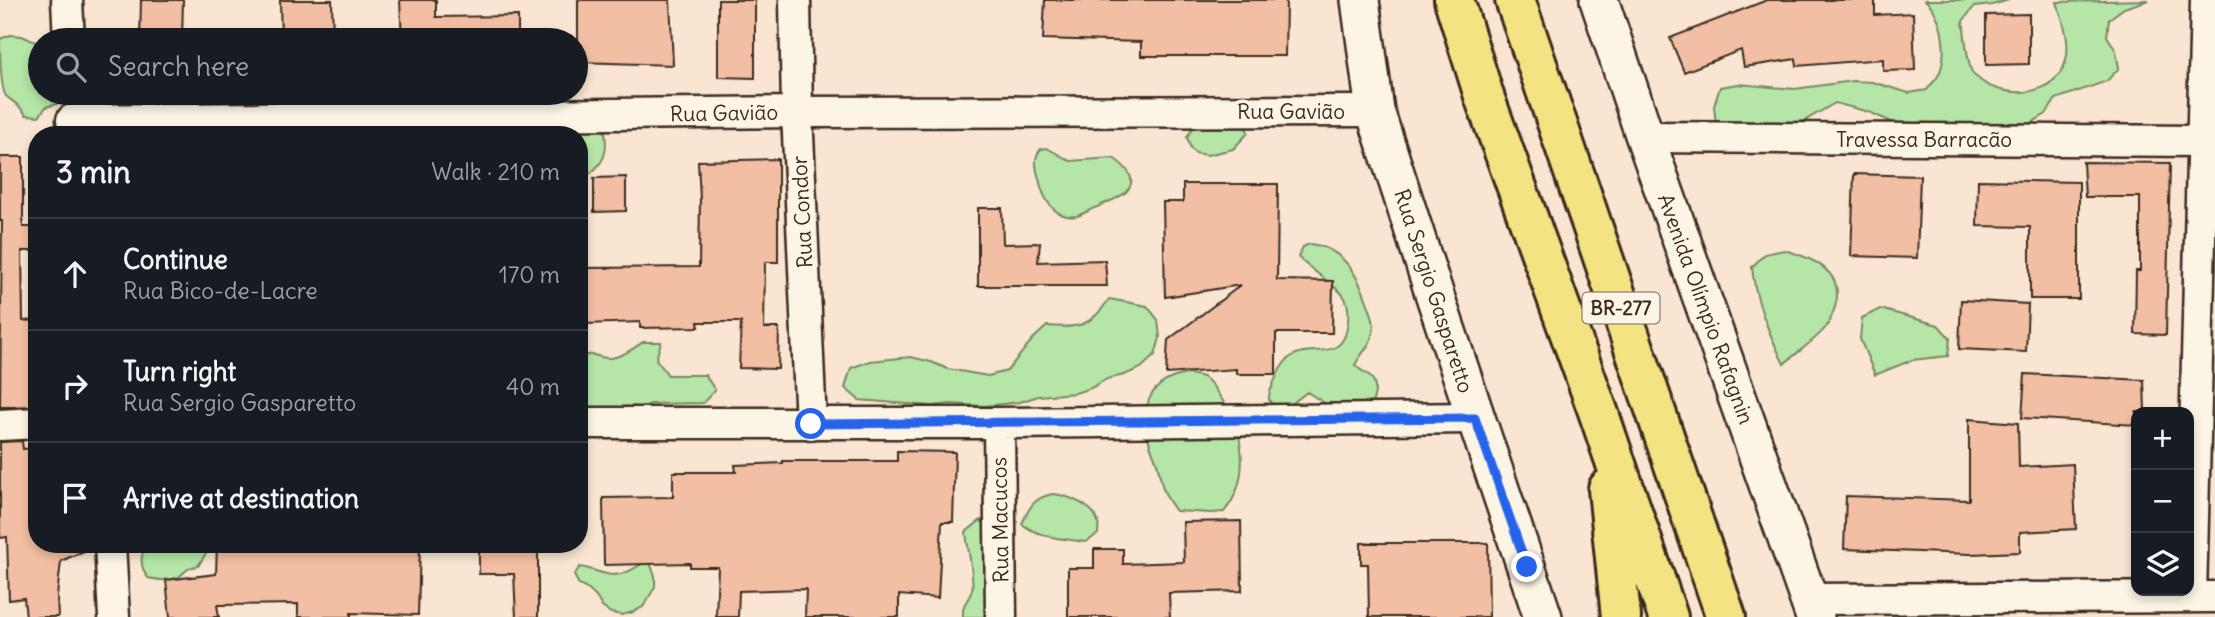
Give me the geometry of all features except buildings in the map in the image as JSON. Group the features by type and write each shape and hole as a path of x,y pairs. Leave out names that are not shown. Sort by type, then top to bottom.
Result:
{"highway":[{"name":"BR-277","path":"1454,0 1485,99 1599,414 1668,617"},
{"name":"BR-277","path":"1515,0 1726,617"},
{"path":"1599,414 1621,617"}],"street":[{"path":"67,0 68,28"},
{"name":"Rua Condor","path":"795,0 797,112 811,424"},
{"name":"Rua Sergio Gasparetto","path":"1360,0 1376,111 1475,418 1543,617"},
{"name":"Avenida Olímpio Rafagnin","path":"1599,0 1812,608"},
{"path":"1812,608 2203,597 2203,141 2206,0"},
{"name":"Rua Gavião","path":"72,116 1376,111"},
{"name":"Travessa Barracão","path":"1645,137 2203,141"},
{"path":"588,423 999,423 1475,418"},
{"path":"0,425 28,423"},
{"name":"Rua Macucos","path":"999,423 1001,617"},
{"path":"110,553 114,617"}],"green space":[{"path":"1925,0 2009,0 1974,7 1963,21 1973,75 1992,87 2017,92 2042,87 2053,81 2061,72 2066,60 2067,45 2057,2 2149,0 2124,8 2109,19 2107,36 2116,51 2119,68 2107,81 2056,99 2046,114 2028,125 1903,127 1869,112 1835,103 1804,121 1786,124 1716,124 1714,106 1720,87 1738,84 1795,89 1853,81 1872,82 1909,93 1927,90 1938,76 1943,47 1940,25"},
{"path":"10,35 28,39 28,105 53,105 46,107 39,116 26,115 6,96 1,69 0,39"},
{"path":"218,105 239,105 245,109 256,106 305,105 309,109 409,122 408,126 216,126"},
{"path":"496,105 543,105 604,127 606,145 603,159 588,174 588,126 485,126 485,120"},
{"path":"1241,124 1246,127 1248,133 1233,149 1207,155 1195,153 1191,149 1187,137 1193,127"},
{"path":"1047,148 1070,161 1113,158 1129,173 1130,186 1122,195 1080,215 1062,215 1047,200 1037,171 1037,156 1041,149"},
{"path":"1309,244 1321,246 1340,257 1354,273 1364,293 1374,327 1369,343 1355,365 1374,382 1375,395 1370,407 1331,407 1307,392 1290,405 1274,406 1269,400 1277,374 1288,359 1300,353 1334,348 1345,335 1348,311 1343,295 1298,257 1303,247"},
{"path":"1784,250 1806,257 1825,268 1836,284 1837,295 1826,327 1784,364 1764,317 1752,267 1765,254"},
{"path":"1109,299 1147,306 1158,320 1160,338 1155,355 1141,368 1107,379 1091,388 1075,393 1038,396 1020,402 985,406 933,406 859,400 845,388 851,368 870,361 911,357 948,369 988,376 1007,371 1047,326 1067,327 1083,324 1096,315"},
{"path":"1880,309 1938,325 1950,338 1948,356 1912,360 1875,375 1860,339 1862,318"},
{"path":"643,342 661,342 656,359 668,375 705,375 715,390 703,403 651,404 634,410 588,409 588,356 607,358 626,353"},
{"path":"1188,374 1205,378 1211,384 1229,411 1240,440 1242,455 1238,485 1224,512 1176,511 1164,490 1149,441 1146,417 1150,397 1164,382"},
{"path":"1052,494 1072,499 1092,511 1098,522 1098,534 1086,542 1069,540 1044,535 1022,524 1033,504"},
{"path":"981,520 991,535 1001,617 963,617 963,608 973,585 966,532"},
{"path":"143,553 206,553 198,566 177,578 166,580 148,578 142,566"},
{"path":"649,560 655,576 655,587 643,607 622,615 611,613 602,607 589,590 579,585 574,575 580,567 618,575"}],"route":[{"path":"811,424 1475,418 1527,567"}]}
